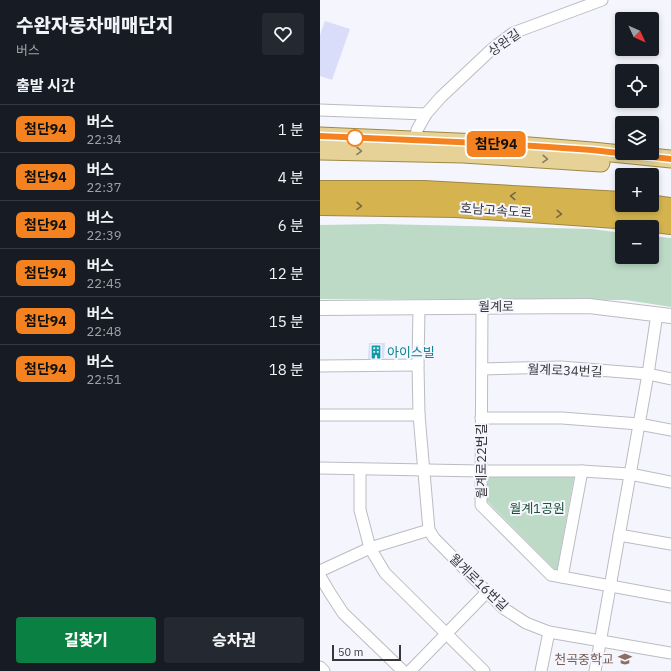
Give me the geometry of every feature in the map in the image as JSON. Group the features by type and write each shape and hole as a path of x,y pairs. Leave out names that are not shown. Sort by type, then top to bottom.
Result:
{"highway":[{"name":"호남고속도로","path":"320,191 424,191 615,202"},
{"name":"호남고속도로","path":"320,205 456,207 630,219 671,224"},
{"path":"659,206 671,208"}],"main road":[{"path":"320,136 592,150 671,159"},
{"path":"320,151 463,154 592,162 671,171"}],"street":[{"name":"상완길","path":"415,141 417,130 426,114 441,97 492,49 512,33 602,0"},
{"path":"320,110 426,114"},
{"name":"월계로22번길","path":"482,306 481,505 551,575 610,586"},
{"name":"월계로","path":"320,308 589,306 671,316"},
{"path":"320,571 370,548 429,530 419,415 419,308"},
{"path":"595,671 648,374 656,314"},
{"path":"320,366 418,365"},
{"name":"월계로34번길","path":"482,369 561,367 648,374 671,379"},
{"path":"320,415 419,415"},
{"path":"481,418 562,418 639,424 671,430"},
{"path":"320,468 582,471 630,474 671,482"},
{"path":"360,469 360,510 370,548 385,573 484,671"},
{"path":"562,577 582,471"},
{"name":"월계로16번길","path":"429,530 434,538 503,608 520,619 549,632 671,653"},
{"path":"619,535 671,544"},
{"path":"320,576 343,613 403,671"},
{"path":"610,586 671,597"},
{"path":"410,671 487,592"},
{"path":"541,671 549,632"},
{"path":"320,667 324,671"}],"green space":[{"path":"381,224 592,229 615,232 615,264 659,264 659,237 671,238 671,307 626,300 320,299 320,225"},
{"name":"월계1공원","path":"488,477 574,477 557,571 486,500 486,479"}],"building":[{"path":"325,21 350,29 332,80 320,76 320,35"},
{"name":"아이스빌","path":"369,343 385,343 384,358 368,359"}],"bus line":[{"name":"첨단94","path":"320,136 503,144 592,150 671,159"}],"place":[{"name":"아이스빌","path":"376,352"},
{"name":"천곡중학교","path":"625,659"}]}
